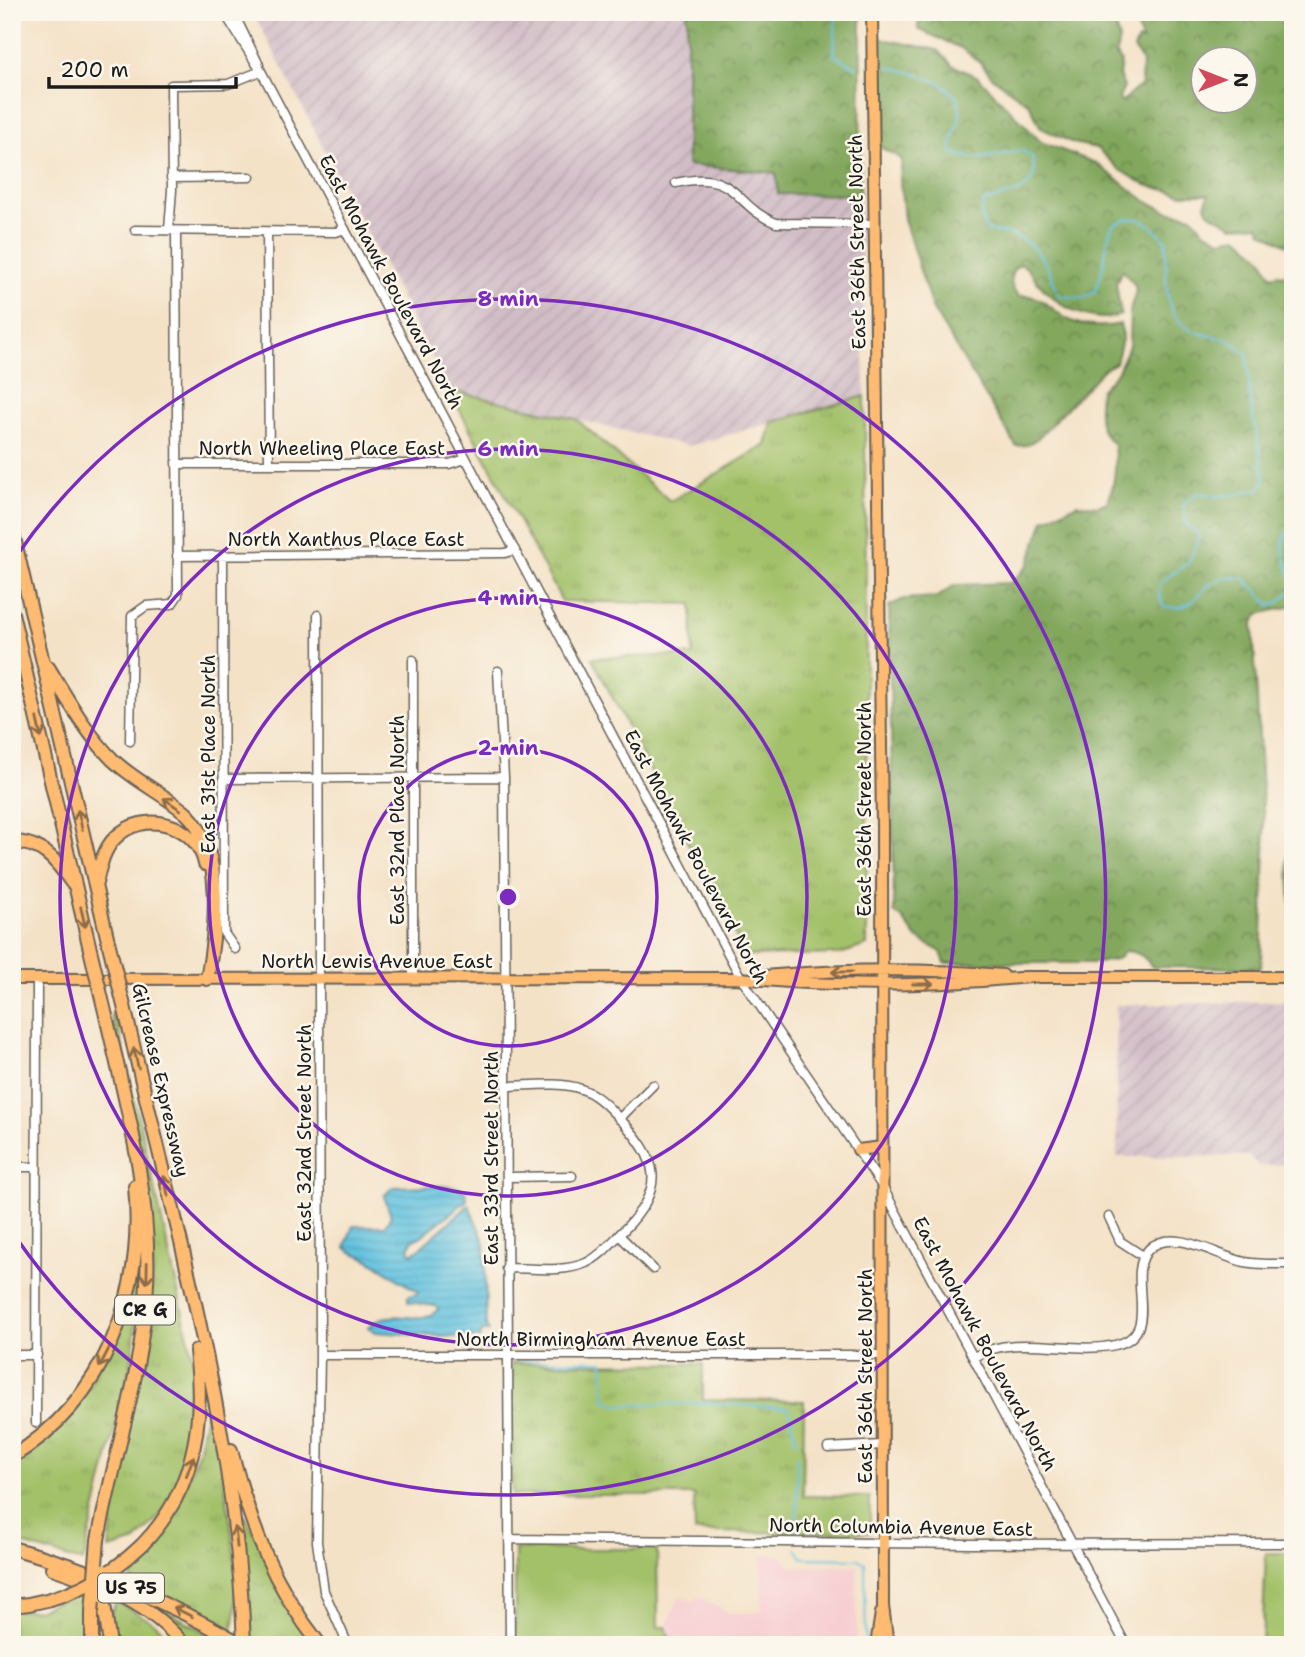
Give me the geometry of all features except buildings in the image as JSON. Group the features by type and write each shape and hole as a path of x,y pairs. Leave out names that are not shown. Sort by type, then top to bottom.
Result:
{"highway":[{"name":"Gilcrease Expressway","path":"12,529 187,1276 225,1458 243,1605 244,1645"},
{"name":"Gilcrease Expressway","path":"12,614 127,1108 144,1199 147,1285 138,1360 104,1509 101,1541"},
{"path":"12,614 12,636"},
{"path":"43,658 82,723 102,748 132,776 183,811 205,840 213,870 212,955 207,979"},
{"path":"95,887 108,847 125,830 155,822 171,825 185,833 197,845 206,866 207,979"},
{"path":"12,842 26,843 47,852 76,889"},
{"path":"12,1457 46,1432 81,1394 105,1357 127,1304 134,1271 137,1225 127,1108"},
{"path":"12,1605 54,1598 86,1585 118,1566 142,1545 165,1517 178,1493 192,1460 198,1433 201,1386 187,1276"},
{"path":"195,1314 248,1514 260,1547 280,1588 320,1645"},
{"path":"92,1645 92,1612 101,1541"},
{"path":"101,1541 104,1617 110,1645"},
{"name":"US 75","path":"12,1548 132,1588 244,1645"},
{"path":"12,1555 75,1576 128,1599 158,1619 184,1645"}],"main road":[{"name":"East 36th Street North","path":"872,12 883,972 882,1544 883,1606 888,1645"},
{"name":"North Lewis Avenue East","path":"12,979 741,978 802,972 963,971 1030,977 1293,977"},
{"name":"North Lewis Avenue East","path":"741,978 802,985 962,984 1030,977"},
{"path":"858,1150 882,1147"},
{"name":"East 36th Street North","path":"876,1645 883,1606"}],"street":[{"name":"East Mohawk Boulevard North","path":"224,12 261,71"},
{"name":"East Mohawk Boulevard North","path":"233,12 261,71 741,978 882,1186 1126,1645"},
{"path":"130,741 132,616 140,608 175,602 178,590 170,85 223,85 261,71"},
{"path":"171,178 250,177"},
{"path":"676,183 691,179 720,182 733,189 766,219 776,223 875,224"},
{"path":"135,230 336,232 345,229"},
{"path":"267,232 268,464"},
{"name":"North Wheeling Place East","path":"176,464 449,464 466,459"},
{"name":"North Xanthus Place East","path":"177,556 408,555 505,553 515,550"},
{"name":"East 31st Place North","path":"223,555 225,933 235,949"},
{"name":"East 32nd Street North","path":"318,615 318,1561 328,1605 348,1645"},
{"name":"East 32nd Place North","path":"412,660 413,979"},
{"name":"East 33rd Street North","path":"498,671 504,777 510,1645"},
{"path":"224,779 504,777"},
{"path":"36,1423 37,979"},
{"path":"620,1119 653,1085"},
{"path":"506,1086 580,1088 594,1095 645,1147 651,1161 653,1180 645,1207 593,1259 579,1266 506,1268"},
{"path":"12,1167 36,1167"},
{"path":"507,1177 572,1177"},
{"path":"1108,1217 1121,1241 1143,1256"},
{"path":"619,1235 653,1269"},
{"path":"974,1357 995,1347 1109,1346 1128,1340 1137,1330 1142,1315 1138,1274 1143,1256 1154,1245 1171,1240 1244,1262 1293,1264"},
{"name":"North Birmingham Avenue East","path":"320,1354 882,1355"},
{"path":"12,1355 37,1355"},
{"path":"828,1448 882,1445"},
{"name":"North Columbia Avenue East","path":"509,1539 1073,1545 1293,1543"}],"shaded area":[{"path":"253,12 687,12 687,165 777,173 778,194 860,195 865,396 689,446 449,390"},
{"path":"1293,1001 1293,1164 1259,1166 1249,1156 1117,1157 1116,1005"},
{"path":"761,1555 780,1555 792,1567 857,1565 857,1645 672,1645 666,1627 679,1597 695,1601 699,1596 729,1613 762,1612"}],"green space":[{"path":"687,12 861,12 860,195 778,194 776,173 687,165"},
{"path":"931,12 1121,12 1116,29 1119,39 1116,53 1121,62 1119,76 1124,87 1119,98 1121,102 1141,85 1142,61 1134,49 1138,40 1143,41 1138,31 1143,12 1293,12 1293,248 1262,232 1259,225 1233,226 1208,212 1205,205 1209,194 1182,194 1146,185 1118,169 1097,148 1073,143 1041,128 1029,104 993,78 980,62 961,48 918,29 918,23"},
{"path":"877,38 938,50 952,65 978,77 1041,142 1095,163 1146,201 1167,211 1192,216 1204,231 1221,240 1238,236 1262,258 1271,276 1278,274 1293,277 1293,606 1258,614 1253,625 1265,845 1261,968 1152,967 1140,955 1124,951 1119,958 1098,963 945,963 941,952 917,938 902,918 894,913 889,606 904,599 937,597 955,585 1011,583 1028,566 1044,520 1077,504 1098,506 1107,502 1114,481 1115,452 1114,444 1101,427 1100,391 1118,371 1129,346 1130,310 1136,291 1135,285 1122,270 1116,283 1121,315 1098,318 1076,312 1056,300 1021,264 1013,270 1012,283 1019,296 1041,300 1069,320 1081,324 1120,324 1123,335 1116,363 1104,369 1038,438 1027,445 1016,446 932,308 904,219 900,180 902,159 878,146"},
{"path":"449,390 576,419 670,501 766,445 772,422 865,396 867,945 840,954 746,956 592,658 693,655 692,604 562,601"},
{"path":"1293,785 1293,934 1288,860"},
{"path":"115,1013 196,1372 195,1434 176,1488 162,1513 136,1541 109,1549 115,1495 153,1273 148,1187 111,1015"},
{"path":"138,1272 141,1272 132,1358 83,1562 12,1541 12,1461 89,1388"},
{"path":"512,1363 703,1364 703,1400 804,1401 803,1496 870,1497 870,1533 695,1532 694,1495 512,1495"},
{"path":"205,1387 217,1438 234,1550 236,1612 231,1630 131,1580 146,1551 171,1517 198,1453 205,1418"},
{"path":"245,1516 316,1645 257,1645 252,1642 240,1517"},
{"path":"515,1549 657,1549 658,1627 666,1627 672,1645 515,1645"},
{"path":"1266,1553 1293,1553 1293,1645 1262,1645"},
{"path":"85,1591 84,1645 12,1645 12,1611 37,1610"},
{"path":"142,1598 230,1645 192,1645 173,1625 139,1601"},
{"path":"116,1601 156,1624 177,1645 115,1645 110,1617"}],"water":[{"path":"393,1187 459,1188 466,1193 467,1200 420,1237 412,1240 409,1251 412,1254 420,1248 469,1205 485,1244 486,1325 489,1331 482,1331 480,1338 376,1332 368,1327 381,1319 418,1318 438,1310 436,1306 408,1302 408,1296 418,1294 417,1290 345,1247 353,1226 385,1226 391,1216 384,1196"}],"waterway":[{"path":"836,12 834,55 856,67"},
{"path":"889,67 923,76 954,94 960,115 952,152 978,158 1022,150 1032,157 1034,170 1028,186 983,203 981,214 986,230 1013,235 1037,252 1048,268 1059,296 1083,298 1095,292 1112,226 1128,219 1142,220 1166,241 1167,294 1177,318 1185,327 1228,340 1247,354 1251,406 1265,480 1259,489 1223,496 1199,493 1183,505 1187,526 1199,535 1188,562 1161,583 1159,589 1163,606 1175,607 1190,603 1213,582 1226,578 1244,578 1271,606 1281,601 1293,589"},
{"path":"1293,527 1287,533 1283,546 1293,584"},
{"path":"515,1360 603,1361 605,1400 618,1405 707,1403 789,1408 796,1441"},
{"path":"797,1455 797,1535"},
{"path":"796,1549 802,1558 858,1559 865,1563 866,1645"},
{"path":"1021,1640 1025,1645"}]}
